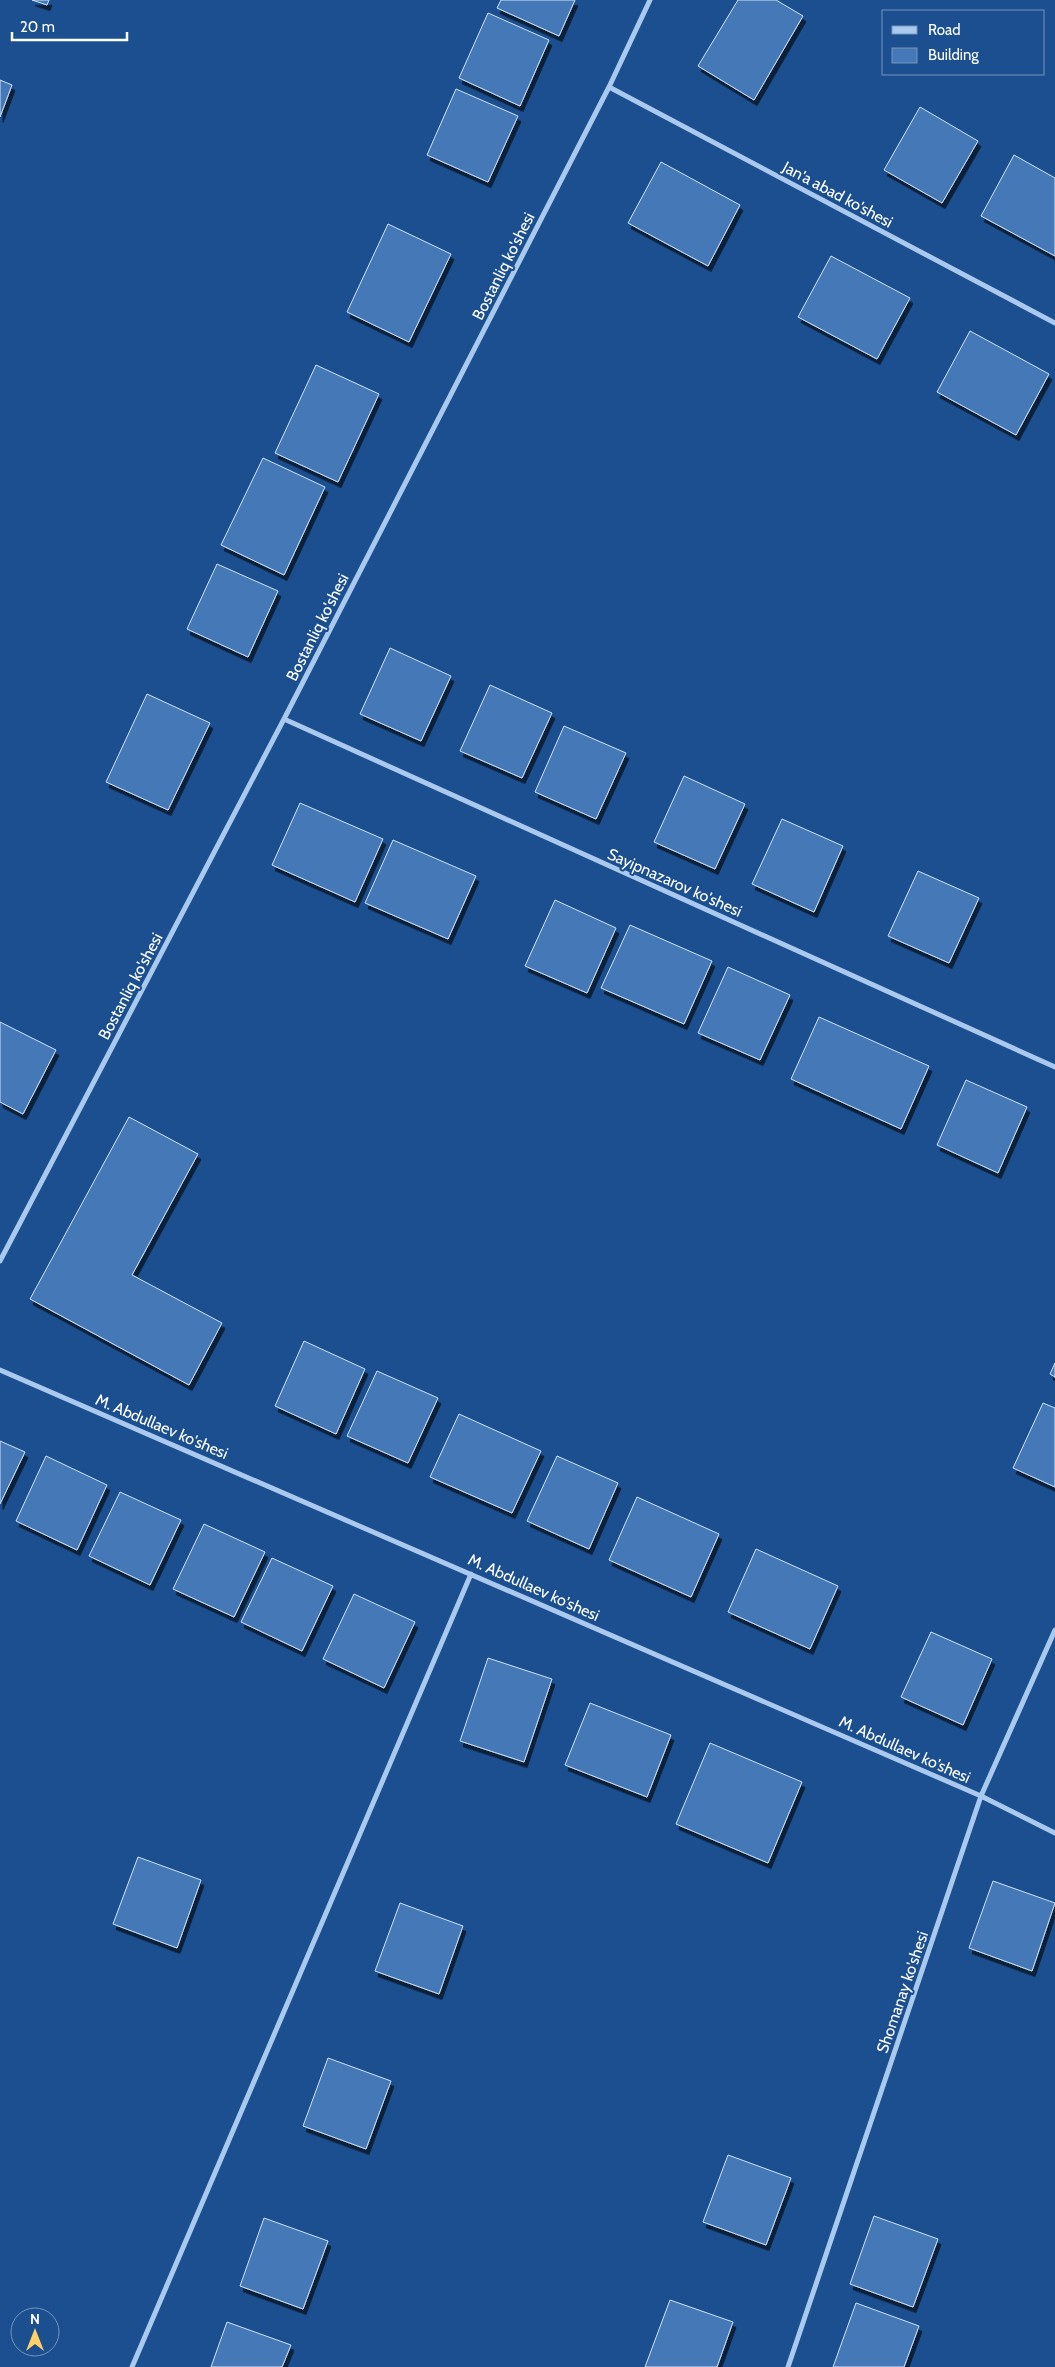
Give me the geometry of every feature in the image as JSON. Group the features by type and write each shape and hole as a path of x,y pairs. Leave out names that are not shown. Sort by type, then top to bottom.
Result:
{"street":[{"name":"Bostanliq ko'shesi","path":"0,1261 284,719 609,87 650,0"},
{"name":"Jan'a abad ko'shesi","path":"609,87 1055,323"},
{"name":"Sayipnazarov ko'shesi","path":"284,719 1055,1068"},
{"name":"M. Abdullaev ko'shesi","path":"0,1370 982,1796 1055,1833"},
{"path":"132,2367 471,1574"},
{"name":"Shomanay ko'shesi","path":"788,2367 982,1796 1055,1630"}],"building":[{"path":"32,0 49,0 47,5"},
{"path":"501,0 575,0 559,36 497,8"},
{"path":"738,0 776,0 803,16 754,100 698,66"},
{"path":"488,13 549,40 520,106 459,78"},
{"path":"0,80 12,85 0,117"},
{"path":"456,89 518,116 488,182 427,155"},
{"path":"920,107 978,141 942,203 884,170"},
{"path":"1014,155 1055,178 1055,256 981,216"},
{"path":"661,162 740,205 708,266 628,223"},
{"path":"388,224 451,254 409,342 347,312"},
{"path":"831,256 910,298 877,359 798,317"},
{"path":"970,331 1049,374 1016,435 937,392"},
{"path":"316,365 379,394 338,482 275,453"},
{"path":"263,458 325,487 284,575 221,545"},
{"path":"217,564 278,591 248,657 187,629"},
{"path":"390,648 451,676 421,741 360,714"},
{"path":"490,685 552,713 522,778 460,751"},
{"path":"147,694 210,723 168,810 106,782"},
{"path":"564,726 626,753 596,819 535,792"},
{"path":"684,776 745,804 715,869 654,842"},
{"path":"300,803 383,839 355,902 272,865"},
{"path":"782,819 843,846 814,912 752,884"},
{"path":"393,840 476,876 448,939 365,903"},
{"path":"918,871 979,898 949,963 888,936"},
{"path":"555,900 616,928 587,993 525,966"},
{"path":"630,925 712,961 684,1024 601,988"},
{"path":"728,967 790,995 760,1060 698,1033"},
{"path":"819,1017 929,1066 901,1129 791,1079"},
{"path":"0,1022 56,1050 23,1114 0,1102"},
{"path":"966,1080 1027,1107 998,1173 937,1145"},
{"path":"129,1117 198,1154 132,1275 222,1323 189,1385 30,1299"},
{"path":"304,1341 365,1369 336,1434 275,1406"},
{"path":"1055,1363 1055,1377 1050,1374"},
{"path":"377,1371 438,1398 408,1463 347,1436"},
{"path":"1043,1403 1055,1408 1055,1487 1013,1468"},
{"path":"459,1414 541,1451 512,1513 430,1477"},
{"path":"0,1441 25,1452 0,1504"},
{"path":"46,1456 107,1485 77,1550 16,1521"},
{"path":"557,1456 618,1483 589,1549 527,1521"},
{"path":"120,1492 181,1520 150,1585 89,1556"},
{"path":"637,1497 719,1534 691,1597 609,1560"},
{"path":"204,1524 265,1552 234,1617 173,1589"},
{"path":"756,1549 838,1586 810,1649 728,1612"},
{"path":"272,1558 333,1586 302,1651 241,1622"},
{"path":"354,1594 415,1622 384,1688 323,1659"},
{"path":"931,1632 992,1659 963,1725 901,1697"},
{"path":"488,1658 552,1679 524,1762 460,1741"},
{"path":"590,1703 671,1735 647,1797 565,1765"},
{"path":"710,1743 802,1782 768,1863 676,1824"},
{"path":"138,1857 201,1880 177,1948 113,1924"},
{"path":"993,1881 1055,1903 1032,1971 969,1948"},
{"path":"400,1903 463,1926 439,1994 375,1971"},
{"path":"328,2058 391,2081 366,2149 303,2126"},
{"path":"728,2155 791,2178 766,2245 703,2222"},
{"path":"874,2216 938,2239 913,2307 850,2284"},
{"path":"264,2218 328,2241 303,2309 240,2286"},
{"path":"670,2300 733,2322 717,2367 645,2367"},
{"path":"856,2303 919,2326 904,2367 833,2367"},
{"path":"227,2322 291,2345 282,2367 211,2367"}]}
